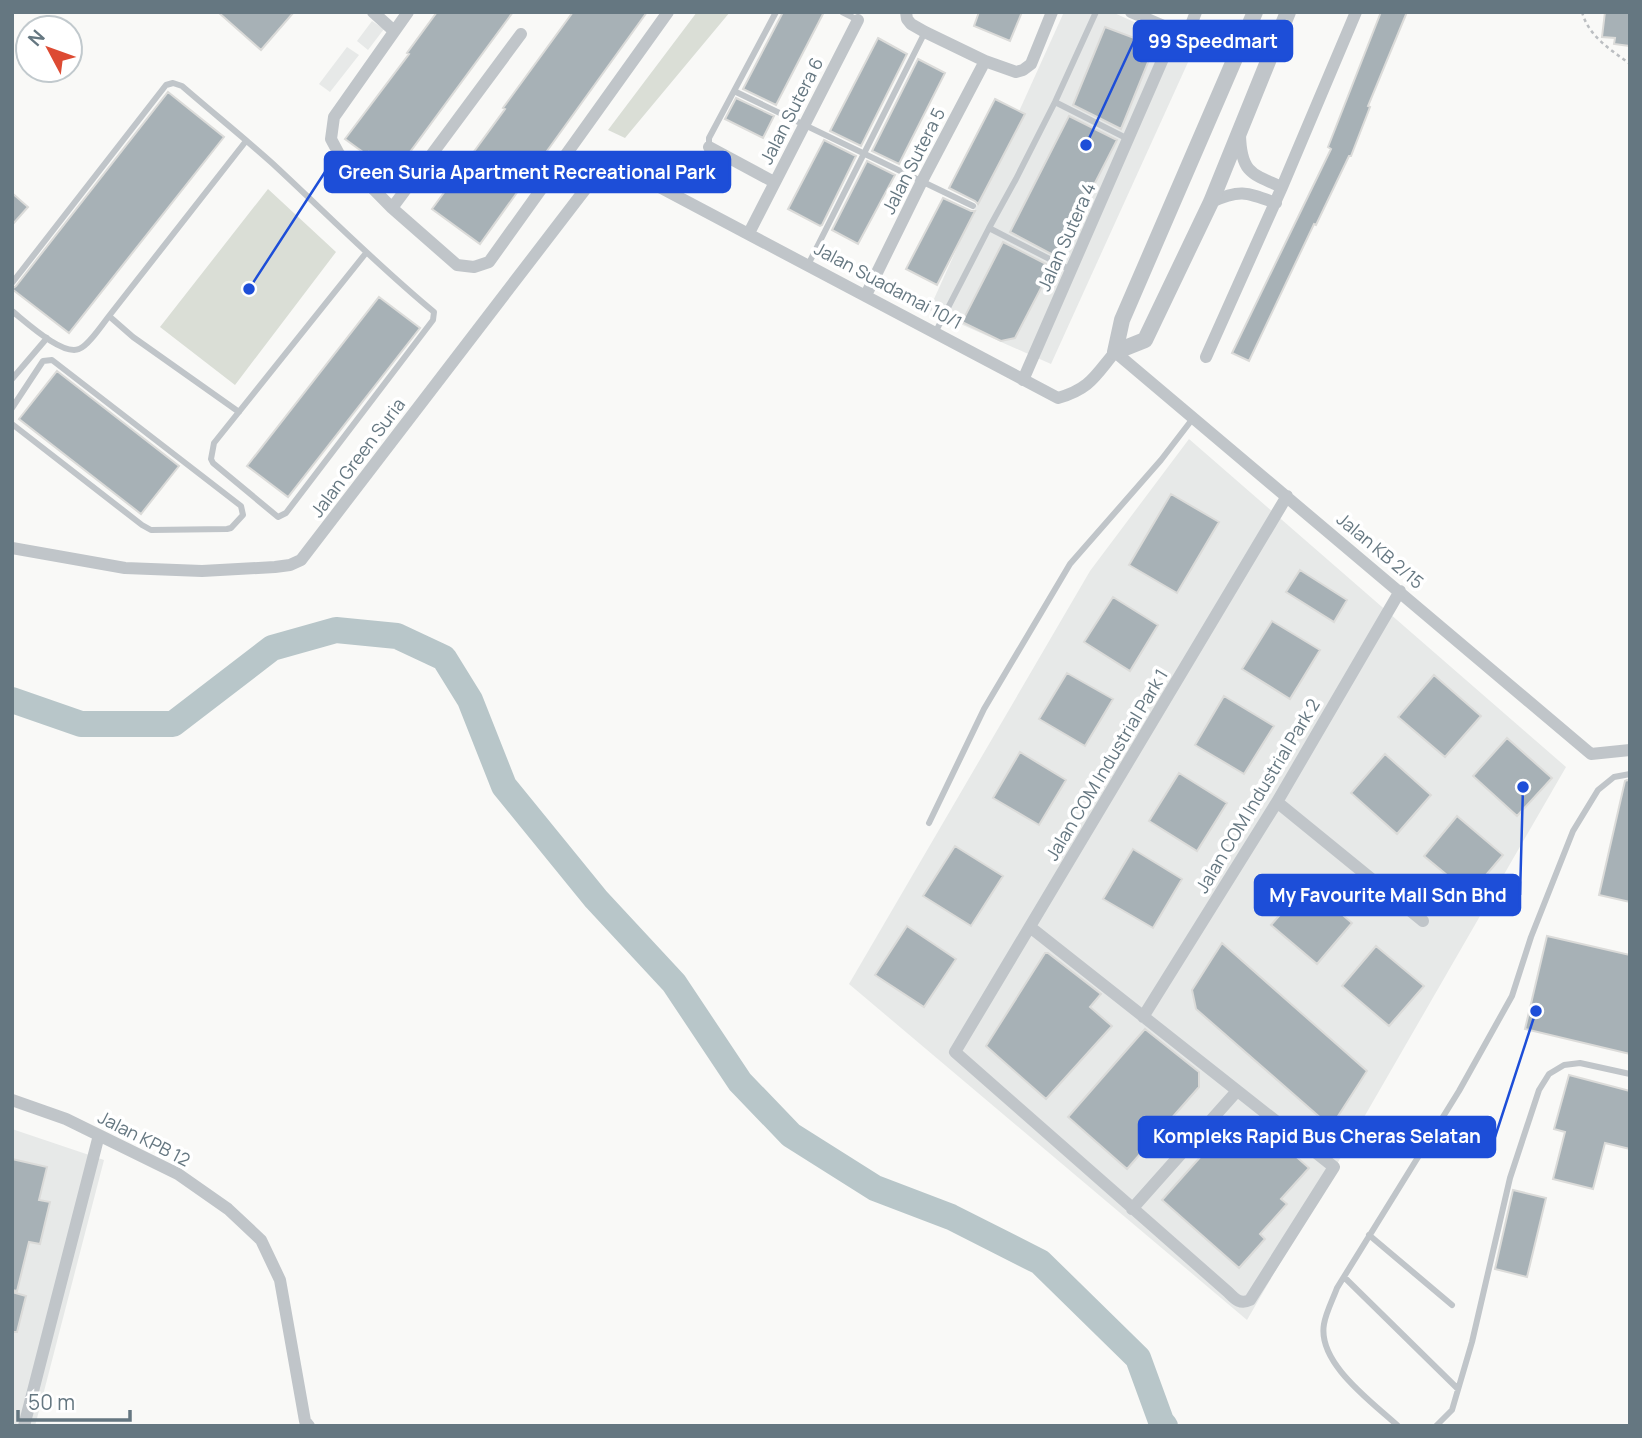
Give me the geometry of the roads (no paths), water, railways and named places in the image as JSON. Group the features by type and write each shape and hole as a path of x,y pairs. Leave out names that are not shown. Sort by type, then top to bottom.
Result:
{"street":[{"path":"373,12 394,31"},
{"path":"408,12 334,117 331,139 339,154 392,208 457,265 474,267 489,261 668,12"},
{"path":"906,12 911,24 925,32 985,61 1016,72 1031,64 1052,12"},
{"path":"1131,12 1187,25 1236,57"},
{"name":"Jalan Suadamai 10/1","path":"633,173 1058,398 1086,386 1115,352 1122,320 1255,12"},
{"name":"Jalan Suadamai 10/1","path":"1115,352 1145,341 1210,202 1288,12"},
{"path":"1206,358 1276,202 1356,12"},
{"name":"Jalan Sutera 6","path":"749,233 858,20"},
{"name":"Jalan Sutera 4","path":"1023,380 1129,139 1187,25"},
{"path":"392,208 521,34"},
{"name":"Jalan Sutera 5","path":"866,295 985,61"},
{"path":"1240,131 1240,153 1248,169 1258,177 1282,187"},
{"path":"709,146 774,182"},
{"name":"Jalan Green Suria","path":"12,548 125,568 202,571 275,568 301,560 597,174 622,170 633,173"},
{"path":"1210,202 1228,195 1250,193 1276,202"},
{"name":"Jalan KB 2/15","path":"1115,352 1591,754 1630,750"},
{"name":"Jalan COM Industrial Park 1","path":"1132,1209 955,1052 1287,496"},
{"name":"Jalan COM Industrial Park 2","path":"1143,1017 1277,802 1400,591"},
{"path":"1277,802 1423,921"},
{"path":"1030,927 1334,1167 1250,1300 1245,1303 1240,1303 1132,1209 1237,1091"},
{"name":"Jalan KPB 12","path":"12,1101 66,1119 178,1174 228,1209 261,1240 280,1280 305,1421 309,1426"},
{"path":"24,1426 99,1135"}],"lane":[{"path":"709,146 709,138 776,12"},
{"path":"842,12 858,20"},
{"path":"935,333 1055,102 1096,12"},
{"path":"808,265 925,32"},
{"path":"12,283 166,85 173,83 182,86 246,141 366,253 388,274 434,312 433,320 283,516 278,517 213,463 211,459 215,443 366,253"},
{"path":"734,92 974,206"},
{"path":"1055,102 1129,139"},
{"path":"12,311 47,338 68,349 75,351 81,348 246,141"},
{"path":"989,228 1071,270"},
{"path":"109,316 133,337 239,412"},
{"path":"12,379 47,338"},
{"path":"12,408 43,360 52,360 241,506 243,515 227,529 151,530 12,425"},
{"path":"929,823 984,709 1070,564 1161,460 1194,417"},
{"path":"1398,1426 1343,1374 1324,1344 1324,1324 1337,1288 1459,1091 1512,996 1531,937 1573,831 1598,790 1614,777 1630,774"},
{"path":"1436,1426 1452,1410 1472,1342 1510,1178 1539,1090 1549,1074 1564,1065 1580,1063 1630,1074"},
{"path":"1369,1235 1452,1305"},
{"path":"1344,1277 1458,1389"}],"waterway":[{"path":"12,700 81,724 173,724 272,648 336,630 397,636 444,658 470,700 504,786 596,899 674,983 740,1082 791,1135 875,1188 951,1217 1040,1262 1138,1358 1165,1426"}],"place":[{"name":"99 Speedmart","path":"1086,145"},
{"name":"Green Suria Apartment Recreational Park","path":"249,289"},
{"name":"My Favourite Mall Sdn Bhd","path":"1523,787"},
{"name":"Kompleks Rapid Bus Cheras Selatan","path":"1536,1011"}]}
